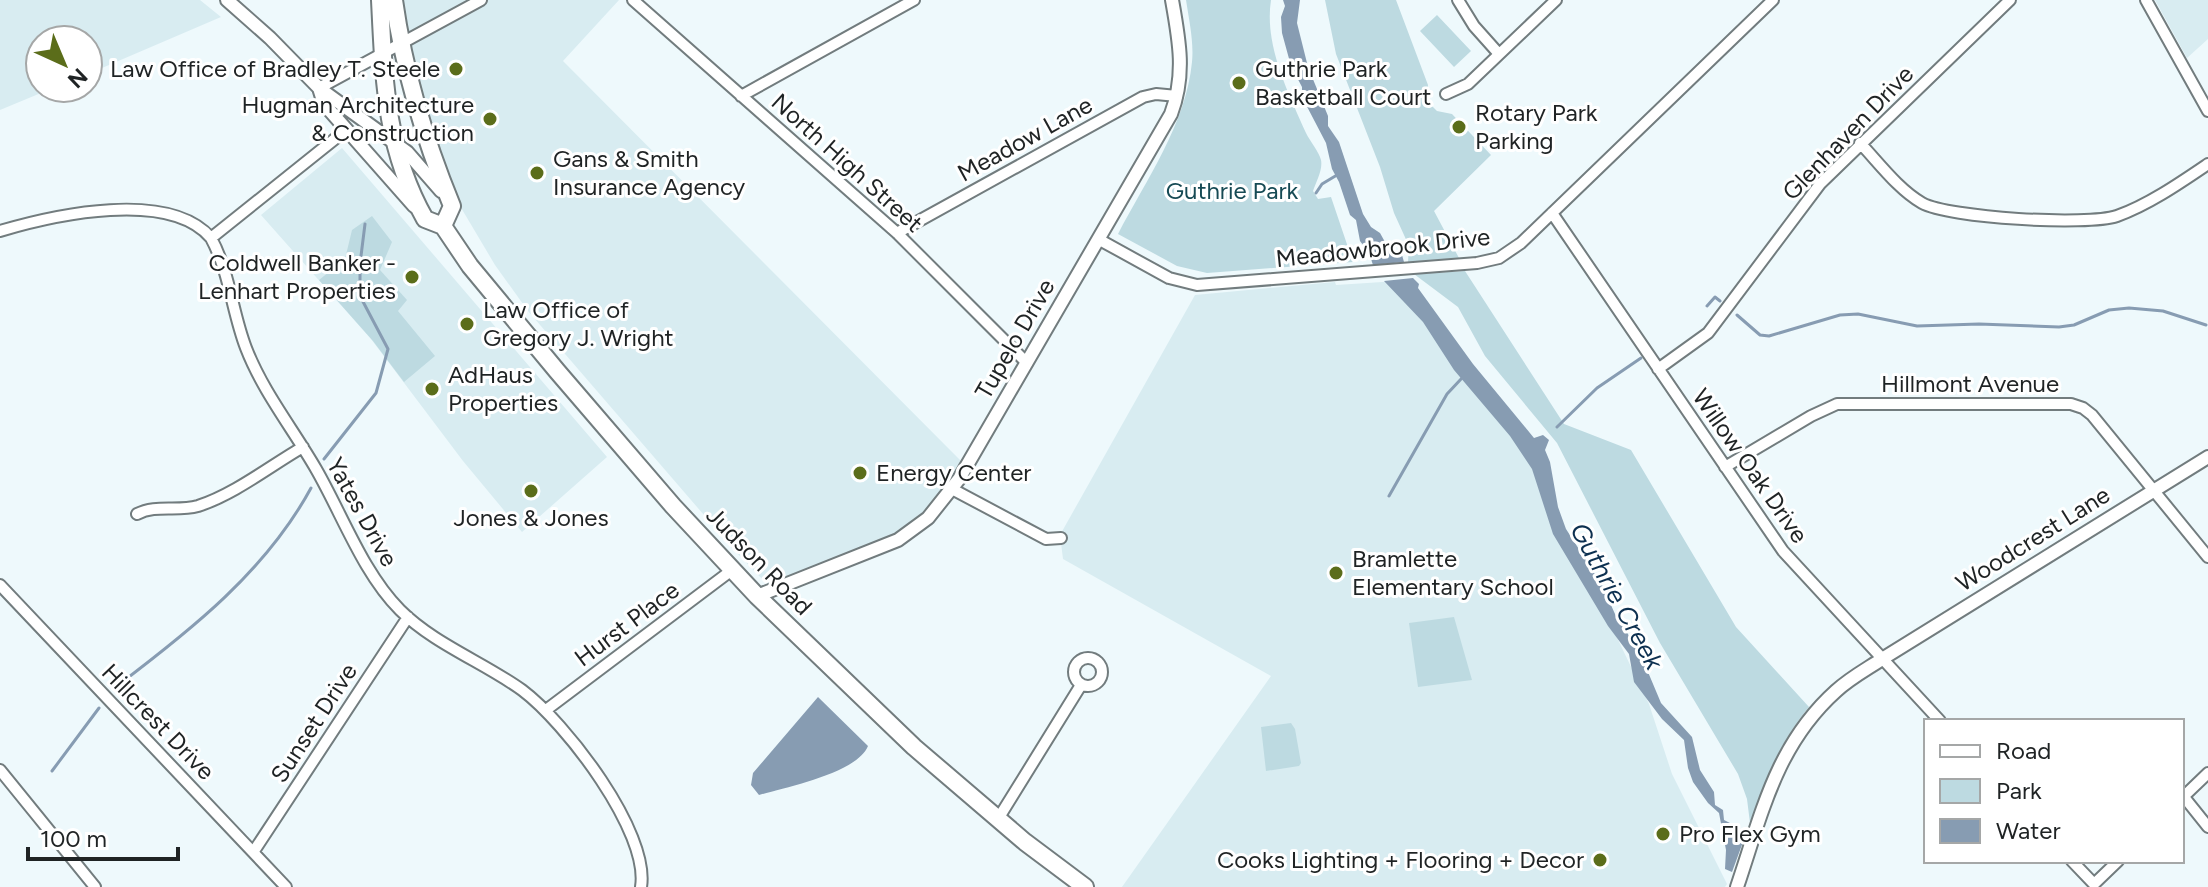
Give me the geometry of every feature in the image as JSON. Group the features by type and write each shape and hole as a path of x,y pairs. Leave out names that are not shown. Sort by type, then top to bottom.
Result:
{"main road":[{"path":"380,0 393,141 425,219 443,226 452,206 426,140 400,44 394,0"},
{"name":"Judson Road","path":"443,226 470,266 520,328 644,473 757,596 914,747 998,819 1085,887"}],"street":[{"path":"227,0 319,88 393,141 429,175 452,206"},
{"path":"319,88 481,0"},
{"name":"North High Street","path":"633,0 897,233 1027,363"},
{"path":"741,96 914,0"},
{"name":"Tupelo Drive","path":"757,596 898,540 928,518 952,489 1160,136 1177,96 1181,62 1172,0"},
{"path":"1458,0 1474,26 1499,54"},
{"path":"1446,94 1464,88 1556,0"},
{"name":"Meadowbrook Drive","path":"1098,239 1169,278 1189,284 1209,285 1483,262 1511,251 1773,0"},
{"name":"Glenhaven Drive","path":"1658,369 1695,344 1712,328 1806,200 1860,143 2010,0"},
{"path":"2146,0 2208,111"},
{"path":"319,88 324,104 425,219"},
{"name":"Meadow Lane","path":"897,233 1143,97 1156,94 1177,96"},
{"path":"0,231 61,215 120,211 184,218 199,226 211,238 346,130"},
{"path":"1860,143 1906,191 1933,208 1965,214 2070,221 2101,220 2123,213 2208,164"},
{"name":"Willow Oak Drive","path":"1552,213 1783,551 1938,719"},
{"name":"Yates Drive","path":"211,238 221,259 252,363 303,447 377,581 408,617 522,690 546,710 573,742 629,827 641,859 641,887"},
{"name":"Hillmont Avenue","path":"1725,467 1837,404 2079,406 2092,415 2208,557"},
{"path":"137,514 151,508 186,509 211,501 303,447"},
{"name":"Woodcrest Lane","path":"1737,887 1770,789 1788,748 1836,691 1882,659 2208,457"},
{"path":"952,489 1046,539 1061,538"},
{"name":"Hurst Place","path":"546,710 732,570"},
{"name":"Hillcrest Drive","path":"0,585 286,887"},
{"name":"Sunset Drive","path":"254,851 408,617"},
{"path":"998,819 1081,685"},
{"path":"0,770 95,887"},
{"path":"2184,796 2208,773"},
{"path":"2184,798 2208,827"},
{"path":"2074,863 2094,884 2116,863"}],"shaded area":[{"path":"0,0 200,0 221,17 104,67 104,24 24,24 24,100 0,110"},
{"path":"402,0 619,0 563,61 962,462 937,499 911,524 895,534 767,584 528,311 495,265 460,206 426,123 409,49"},
{"path":"2155,0 2208,0 2208,39 2187,58"},
{"path":"342,148 607,457 522,532 463,461 371,339 261,215"},
{"name":"Bramlette Elementary School","path":"1398,281 1537,462 1547,513 1593,588 1649,704 1672,774 1727,884 1725,887 1122,887 1271,676 1063,559 1060,535 1195,295 1335,282 1336,285"}],"green space":[{"name":"Guthrie Park","path":"1186,0 1271,0 1271,34 1279,68 1306,133 1321,160 1313,191 1318,199 1331,197 1353,262 1207,273 1177,266 1118,234 1163,151 1182,107 1192,54"},
{"path":"1325,0 1396,0 1428,85 1427,101 1437,111 1452,114 1491,155 1434,211 1459,258 1408,262 1409,246 1336,54"},
{"path":"1437,15 1471,51 1454,67 1420,31"},
{"path":"372,216 392,242 380,270 407,300 398,311 435,356 404,382 373,341 319,280 345,259 352,230"},
{"path":"1465,271 1564,424 1631,450 1736,627 1809,707 1774,762 1750,823 1747,799 1738,774 1660,643 1557,443 1485,356 1458,307 1414,274"},
{"path":"1454,617 1472,680 1418,687 1409,623"},
{"path":"1291,723 1295,729 1301,763 1299,766 1266,771 1261,727"}],"water":[{"path":"1283,0 1300,0 1297,23 1308,67 1328,116 1328,126 1339,142 1363,214 1385,242 1402,255 1404,262 1373,265 1360,241 1356,220 1350,215 1332,169 1326,143 1302,97 1302,87 1291,66 1282,33"},
{"path":"1413,278 1473,364 1534,438 1543,435 1549,440 1545,450 1566,529 1640,653 1661,703 1692,737 1700,770 1714,792 1715,805 1723,810 1724,820 1738,827 1743,842 1732,872 1725,869 1726,850 1719,813 1693,782 1684,740 1662,719 1634,682 1629,654 1608,626 1553,534 1532,469 1510,436 1454,370 1423,322 1384,281"},
{"path":"818,697 868,746 861,756 836,771 759,795 751,785 753,773"}],"waterway":[{"path":"1316,193 1322,184 1337,175"},
{"path":"324,459 376,393 388,349 360,296 365,224"},
{"path":"1707,306 1715,297 1720,301"},
{"path":"1737,315 1760,335 1769,336 1840,315 1858,314 1917,326 1979,324 2059,327 2074,325 2109,310 2129,308 2163,311 2206,325"},
{"path":"1557,427 1597,388 1641,358"},
{"path":"1389,496 1447,394 1462,378"},
{"path":"117,686 225,597 272,546 311,488"},
{"path":"52,771 99,708"}],"place":[{"name":"Law Office of Bradley T. Steele","path":"456,69"},
{"name":"Guthrie Park Basketball Court","path":"1239,83"},
{"name":"Hugman Architecture & Construction","path":"490,119"},
{"name":"Rotary Park Parking","path":"1459,127"},
{"name":"Gans & Smith Insurance Agency","path":"537,173"},
{"name":"Coldwell Banker - Lenhart Properties","path":"412,277"},
{"name":"Law Office of Gregory J. Wright","path":"467,324"},
{"name":"AdHaus Properties","path":"432,389"},
{"name":"Energy Center","path":"860,473"},
{"name":"Jones & Jones","path":"531,491"},
{"name":"Bramlette Elementary School","path":"1336,573"},
{"name":"Pro Flex Gym","path":"1663,834"},
{"name":"Cooks Lighting + Flooring + Decor","path":"1600,860"}],"water label":[{"name":"Guthrie Creek","path":"1617,596"}]}
